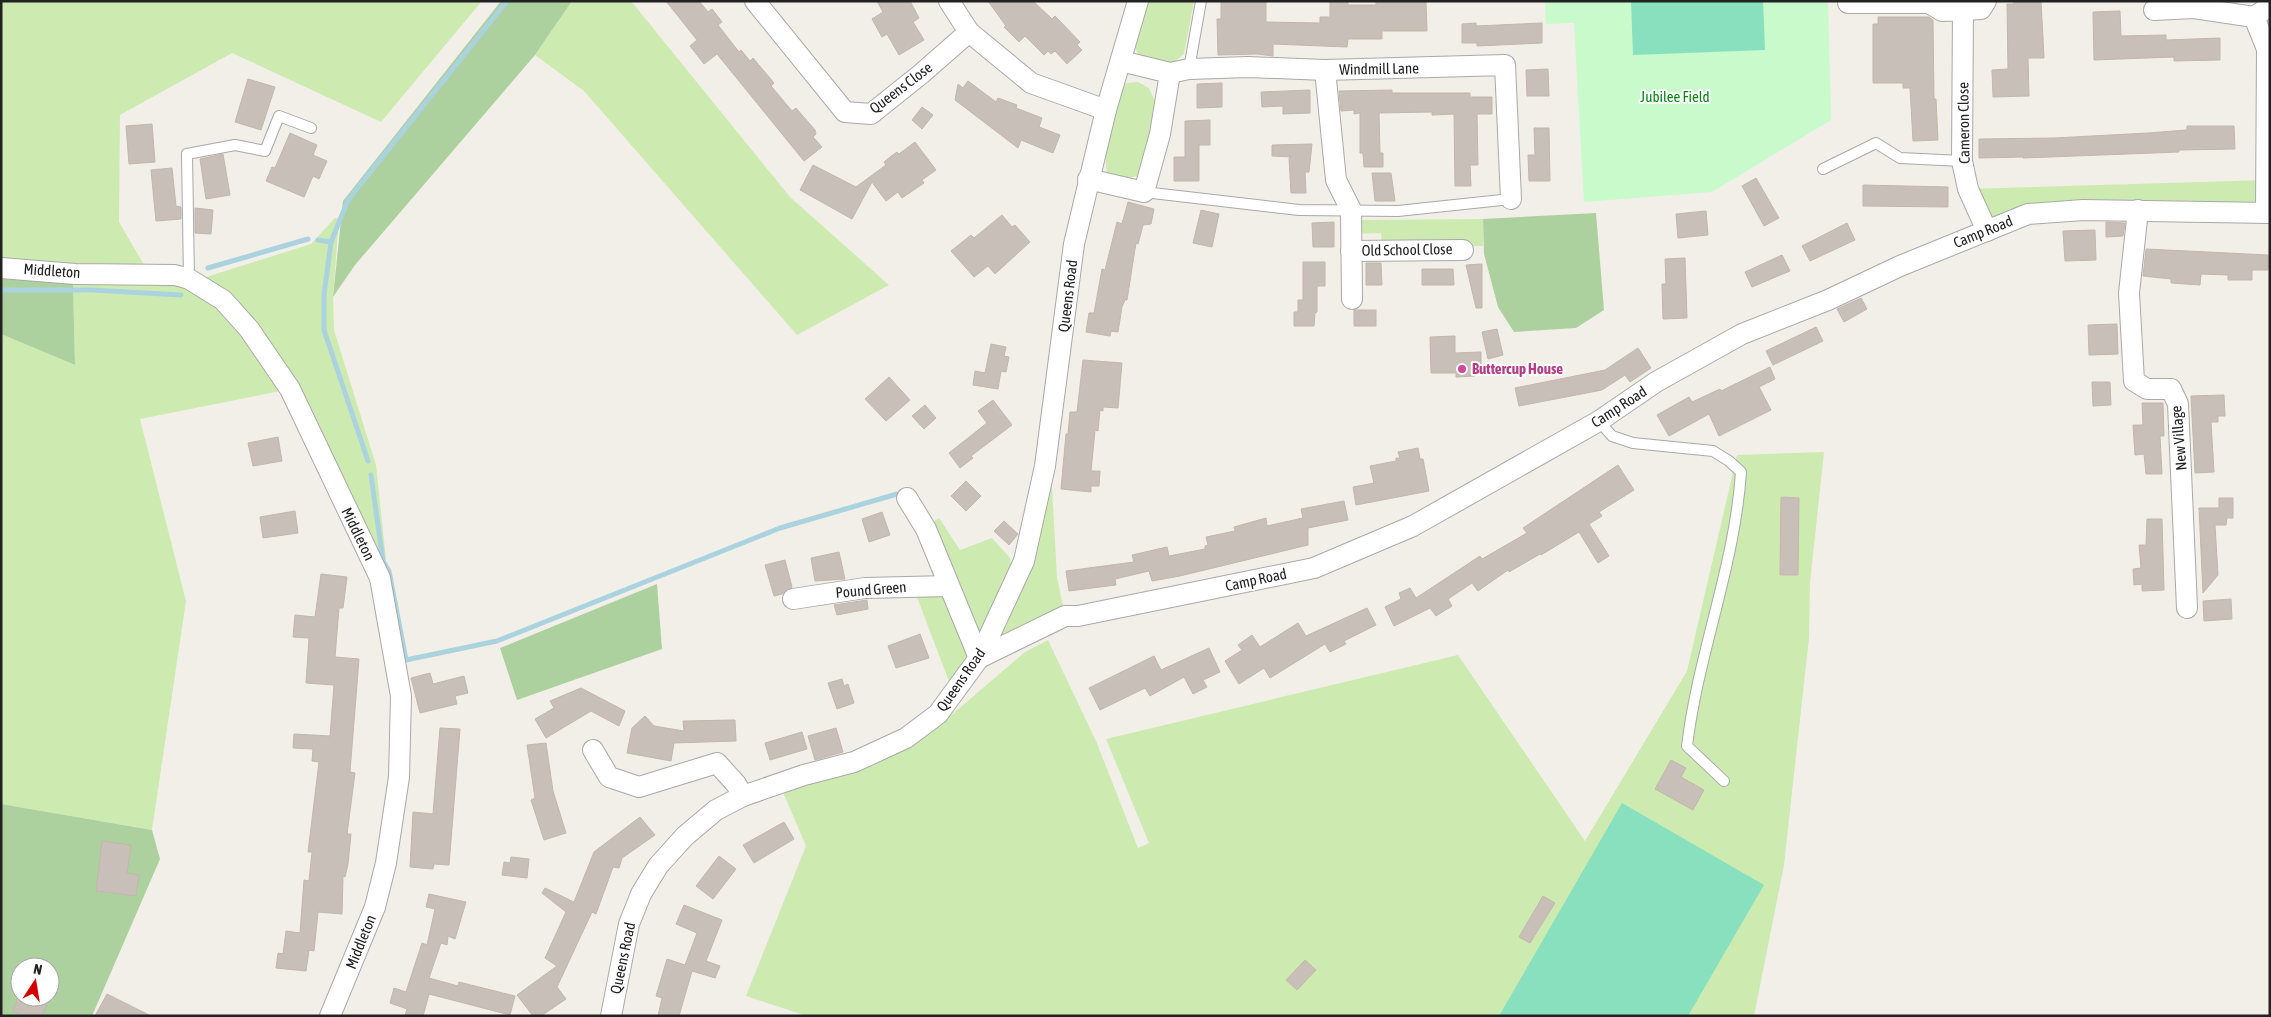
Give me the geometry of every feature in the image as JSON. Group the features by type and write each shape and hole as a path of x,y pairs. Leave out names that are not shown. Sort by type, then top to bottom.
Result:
{"street":[{"name":"Queens Close","path":"755,1 845,112 871,114 922,74 969,32"},
{"path":"949,1 969,32 1031,83 1106,110"},
{"name":"Queens Road","path":"611,1016 629,924 658,866 685,836 716,810 743,796 804,774 854,762 906,738 938,714 979,658 1024,561 1045,466 1074,244 1106,110 1138,1"},
{"path":"1848,4 1929,3 1942,11 1981,9 1986,1"},
{"path":"2154,10 2194,8 2262,11 2267,49 2268,213"},
{"name":"Cameron Close","path":"1963,10 1962,161 1968,189 1987,232"},
{"name":"Windmill Lane","path":"1121,61 1180,71 1248,67 1325,70 1505,65 1511,199"},
{"name":"Old School Close","path":"1325,70 1336,180 1351,210 1352,299"},
{"path":"1088,179 1144,192 1180,71"},
{"name":"Camp Road","path":"979,658 1065,616 1087,614 1314,568 1413,526 1599,421 1656,382 1742,334 1828,300 1900,266 2028,214 2083,210 2268,213"},
{"name":"New Village","path":"2138,210 2129,294 2134,381 2147,389 2171,389 2178,404 2187,608"},
{"name":"Old School Close","path":"1352,251 1463,250"},
{"name":"Middleton","path":"1,268 75,274 167,274 188,279 223,300 249,329 290,389 380,578 401,696 399,777 386,862 375,907 330,1016"},
{"path":"907,498 926,529 979,658"},
{"name":"Pound Green","path":"793,599 865,588 949,586"},
{"path":"594,750 609,777 639,786 717,763 736,784 743,796"}],"lane":[{"path":"1180,71 1201,1"},
{"path":"188,279 187,154 235,145 265,151 279,116 311,128"},
{"path":"1824,169 1876,143 1900,158 1962,161"},
{"path":"1144,192 1299,210 1398,211 1511,199"},
{"path":"1599,421 1612,436 1633,443 1713,451 1741,472 1739,501 1717,603 1692,704 1687,746 1724,781"}],"green space":[{"path":"1,1 482,1 381,122 232,53 120,115 119,222 147,270 1,264"},
{"path":"501,1 572,1 535,55 355,265 333,297 343,201"},
{"path":"572,1 631,1 790,197 889,285 797,335 584,91 535,55"},
{"path":"1143,1 1194,1 1184,54 1168,67 1153,64 1143,59 1138,52 1135,44 1135,35"},
{"name":"Jubilee Field","path":"1545,1 1828,1 1831,120 1712,192 1584,202 1574,23 1546,24"},
{"path":"1631,1 1763,1 1765,50 1633,55"},
{"path":"1138,82 1149,88 1156,104 1149,160 1137,176 1120,180 1107,173 1107,139 1121,92 1126,83"},
{"path":"2266,180 2266,213 2083,210 1987,231 1968,189"},
{"path":"1596,213 1604,310 1576,328 1514,332 1498,307 1484,254 1483,219"},
{"path":"335,218 339,219 333,297 334,330 376,465 386,559 384,574 294,386 200,279 311,244"},
{"path":"1483,219 1483,246 1382,247 1381,233 1356,234 1356,220"},
{"path":"1,277 73,284 75,365 1,334"},
{"path":"73,284 186,286 219,305 286,390 140,419 186,601 152,830 1,804 1,334 75,365"},
{"path":"1824,452 1810,583 1809,638 1784,865 1754,1016 807,1016 746,996 806,846 782,790 856,767 928,735 1025,652 1048,640 1096,741 1138,848 1149,843 1106,739 1458,655 1585,841 1687,671 1737,455"},
{"path":"1045,466 1052,487 1057,577 1065,616 1007,635 991,635 950,684 915,592 943,590 972,622 960,583 933,522 939,518 960,550 992,538 1010,558 1011,565 1001,631"},
{"path":"657,584 662,649 517,700 500,648"},
{"path":"1622,803 1764,885 1688,1016 1499,1016"},
{"path":"1,804 152,830 160,859 92,1016 1,1016"}],"building":[{"path":"666,1 699,1 708,12 712,9 722,22 718,25 739,52 741,50 750,61 753,58 774,83 771,86 792,111 796,108 815,130 816,134 813,137 822,147 804,161 717,54 704,64 690,46 697,40"},
{"path":"877,1 910,1 919,18 913,22 924,40 899,55 887,34 882,37 872,19 883,12"},
{"path":"988,1 1033,1 1052,19 1055,16 1080,42 1077,45 1082,50 1067,64 1055,51 1051,54 1048,51 1044,55 1025,36 1019,42 1004,27 1006,26"},
{"path":"1221,1 1266,1 1266,22 1320,23 1320,17 1330,17 1330,1 1348,1 1348,5 1376,5 1376,2 1426,2 1427,31 1382,31 1382,39 1348,39 1347,47 1273,44 1273,56 1257,54 1218,55 1217,19 1221,19"},
{"path":"2013,1 2041,1 2044,58 2028,58 2029,96 1993,97 1992,70 2008,69 2007,4 2014,4"},
{"path":"2120,11 2121,36 2166,35 2166,40 2220,38 2220,60 2174,61 2174,57 2094,60 2093,12"},
{"path":"1878,17 1929,17 1933,20 1934,99 1936,99 1938,140 1913,141 1910,88 1903,88 1903,83 1873,83 1873,24 1878,24"},
{"path":"1476,23 1476,26 1542,23 1542,43 1477,46 1477,43 1462,43 1462,24"},
{"path":"1548,69 1549,96 1527,96 1526,70"},
{"path":"248,79 275,87 261,130 235,122"},
{"path":"968,81 996,102 998,98 1017,105 1016,108 1042,118 1039,127 1060,135 1053,153 1021,140 1018,148 955,100 958,84 963,88"},
{"path":"1222,83 1222,107 1197,108 1197,84"},
{"path":"1310,90 1310,113 1283,114 1283,106 1262,107 1261,92"},
{"path":"1392,90 1392,93 1470,93 1470,97 1492,97 1492,114 1477,114 1478,165 1470,165 1471,186 1455,186 1454,114 1432,115 1432,112 1379,113 1380,153 1383,153 1383,167 1364,167 1363,153 1360,153 1360,113 1354,114 1354,110 1341,111 1339,91"},
{"path":"922,107 933,115 922,129 912,120"},
{"path":"1210,120 1210,145 1199,145 1199,181 1174,181 1174,157 1185,157 1185,121"},
{"path":"152,124 155,162 129,164 126,126"},
{"path":"2187,126 2234,126 2235,149 2023,158 1979,158 1979,139 2054,138 2148,133 2187,130"},
{"path":"1534,128 1549,128 1550,181 1529,181 1528,155 1535,155"},
{"path":"290,133 317,145 313,155 327,161 319,179 313,176 304,197 266,181 272,167 275,168"},
{"path":"915,142 936,170 922,180 924,183 902,198 898,192 886,201 872,182 852,219 800,190 813,165 856,187 886,165 884,162 890,157 897,152 899,154"},
{"path":"1312,144 1309,172 1305,172 1306,193 1291,193 1289,158 1292,157 1272,156 1272,145"},
{"path":"223,154 230,195 206,199 200,159"},
{"path":"172,168 176,206 181,207 181,219 156,221 151,170"},
{"path":"1372,173 1391,173 1395,201 1375,201"},
{"path":"1756,178 1779,218 1764,226 1742,186"},
{"path":"1863,185 1948,187 1948,207 1863,206"},
{"path":"1128,202 1154,209 1151,224 1143,225 1138,244 1136,243 1127,300 1125,300 1122,307 1118,332 1111,331 1110,336 1086,332 1089,313 1094,313 1102,269 1105,270 1117,222 1122,224"},
{"path":"195,208 213,210 211,234 195,233"},
{"path":"1201,210 1219,214 1212,247 1193,243"},
{"path":"1706,211 1708,235 1678,238 1676,214"},
{"path":"1002,215 1012,227 1015,225 1030,242 995,274 988,266 974,277 951,251 971,235 974,238"},
{"path":"1334,222 1334,247 1313,247 1312,223"},
{"path":"2106,222 2125,223 2123,236 2106,237"},
{"path":"1847,223 1855,240 1810,261 1802,246"},
{"path":"2095,230 2096,260 2065,261 2063,231"},
{"path":"2146,249 2268,255 2268,270 2252,270 2252,280 2228,280 2228,275 2201,274 2200,285 2171,283 2171,279 2143,276"},
{"path":"1782,255 1790,271 1752,287 1745,272"},
{"path":"1685,258 1687,318 1663,319 1662,284 1666,284 1665,259"},
{"path":"1303,262 1325,262 1325,286 1317,286 1317,312 1315,313 1314,326 1294,326 1294,312 1298,312 1298,300 1303,300"},
{"path":"1366,263 1381,263 1382,285 1366,285"},
{"path":"1482,264 1482,308 1476,308 1466,265"},
{"path":"1422,269 1453,269 1454,285 1422,285"},
{"path":"1861,298 1867,309 1844,322 1837,309"},
{"path":"1354,310 1376,310 1376,326 1354,326"},
{"path":"2117,324 2118,354 2089,355 2088,325"},
{"path":"1816,327 1823,341 1773,365 1766,351"},
{"path":"1497,329 1503,355 1488,359 1482,332"},
{"path":"1455,336 1455,353 1481,352 1481,368 1475,368 1475,376 1456,377 1456,373 1431,373 1430,337"},
{"path":"991,344 1006,347 1004,356 1009,357 1006,372 1001,371 998,389 973,385 975,371 985,373"},
{"path":"1638,348 1651,368 1630,382 1625,375 1602,390 1519,406 1515,388 1605,370"},
{"path":"1083,360 1122,363 1118,408 1103,407 1103,411 1100,410 1098,431 1095,430 1091,471 1100,471 1099,486 1091,486 1091,492 1061,489 1066,434 1068,434 1070,412 1077,412"},
{"path":"1770,367 1775,379 1759,387 1771,410 1719,436 1709,414 1669,436 1657,415 1689,397 1692,402 1720,389 1721,391"},
{"path":"889,377 910,400 886,421 865,399"},
{"path":"2092,382 2110,382 2111,405 2093,406"},
{"path":"2224,395 2225,416 2218,416 2218,422 2211,422 2214,472 2195,473 2191,396"},
{"path":"993,400 1012,425 971,456 973,458 960,468 949,453 987,423 978,411"},
{"path":"2142,403 2163,403 2164,436 2160,436 2162,474 2146,474 2144,454 2135,455 2133,425 2143,425"},
{"path":"925,405 936,418 924,429 912,416"},
{"path":"278,437 282,461 253,466 248,443"},
{"path":"1418,448 1420,459 1423,459 1429,491 1356,505 1353,487 1374,483 1370,466 1396,461 1396,458 1400,458 1398,452"},
{"path":"1618,465 1634,490 1599,512 1602,516 1589,524 1609,556 1598,563 1579,532 1541,555 1509,572 1508,570 1478,591 1472,583 1448,599 1452,606 1436,616 1430,608 1394,626 1385,607 1401,599 1399,593 1410,588 1416,598 1480,556 1482,559 1527,533 1523,528"},
{"path":"966,481 981,496 966,511 951,496"},
{"path":"1781,497 1799,498 1798,575 1780,575"},
{"path":"2219,498 2233,498 2233,518 2227,518 2226,525 2215,525 2218,575 2203,593 2199,508 2219,508"},
{"path":"1344,501 1348,520 1308,528 1308,545 1180,576 1152,581 1149,571 1115,579 1116,585 1069,591 1066,571 1134,562 1132,555 1167,547 1169,556 1205,549 1205,546 1208,545 1206,537 1235,531 1234,527 1266,518 1267,526 1303,518 1301,509"},
{"path":"295,511 298,533 263,538 260,517"},
{"path":"882,512 890,535 869,542 862,519"},
{"path":"2147,519 2162,519 2164,590 2142,591 2142,584 2134,585 2133,569 2141,568 2139,545 2146,545"},
{"path":"1004,521 1018,534 1009,545 994,531"},
{"path":"839,552 845,579 815,581 811,558"},
{"path":"785,560 792,587 782,594 774,596 765,565"},
{"path":"321,574 347,577 343,608 339,608 335,657 359,659 350,772 355,773 347,834 351,834 348,864 345,877 343,876 342,914 318,912 314,951 309,950 306,971 276,968 278,953 283,954 286,931 300,933 304,880 309,881 312,852 308,852 319,762 312,761 313,749 293,748 294,734 330,736 334,685 306,683 309,638 293,637 295,615 315,617"},
{"path":"2231,599 2232,619 2204,621 2203,601"},
{"path":"867,600 868,609 837,615 834,605"},
{"path":"1367,608 1376,625 1344,641 1346,644 1330,652 1325,644 1270,678 1264,668 1239,684 1225,661 1242,650 1238,645 1252,635 1260,647 1298,623 1306,636"},
{"path":"920,634 929,658 896,668 888,646"},
{"path":"1209,648 1220,672 1203,680 1207,687 1193,694 1184,677 1150,696 1145,688 1100,710 1089,688 1154,656 1161,670"},
{"path":"430,673 433,684 464,676 468,693 455,696 457,704 420,713 411,678"},
{"path":"842,679 844,686 848,684 854,703 837,709 828,683"},
{"path":"581,688 625,711 619,726 591,711 546,738 535,719 554,708 550,701"},
{"path":"645,716 654,726 684,731 683,721 735,720 736,741 674,743 671,761 627,753 632,728"},
{"path":"440,728 460,729 449,865 434,864 433,869 410,867 413,812 433,814"},
{"path":"836,728 843,752 815,760 808,736"},
{"path":"802,732 807,749 770,760 765,743"},
{"path":"546,743 553,791 566,833 544,840 531,800 535,798 527,745"},
{"path":"1671,760 1686,768 1681,777 1704,790 1693,810 1655,789"},
{"path":"640,817 655,835 622,858 619,868 613,867 596,914 592,912 557,987 566,999 541,1016 533,1016 517,995 557,966 545,958 566,912 542,893 545,888 574,902 594,852"},
{"path":"784,822 794,839 754,863 743,845"},
{"path":"102,841 131,845 127,873 139,875 136,896 96,891"},
{"path":"719,856 736,869 713,899 696,886"},
{"path":"511,857 529,859 527,878 502,875 504,862 510,863"},
{"path":"429,894 466,902 455,939 448,936 447,945 441,943 429,978 458,986 459,982 515,996 510,1015 429,994 423,1016 405,1016 407,1009 390,1003 394,988 406,992 422,943 427,945 435,909 426,907"},
{"path":"1543,896 1555,903 1530,943 1519,937"},
{"path":"684,905 722,920 706,961 720,966 715,978 692,971 679,1016 658,1016 662,998 656,996 667,959 685,965 697,933 676,924"},
{"path":"1305,960 1316,970 1297,990 1286,980"},
{"path":"107,994 151,1016 95,1016"},
{"path":"15,1007 46,1007 42,1016 24,1016 13,1011"}],"waterway":[{"path":"318,240 331,242 348,200 507,1"},
{"path":"208,268 308,239"},
{"path":"331,242 324,295 324,330 368,461"},
{"path":"1,290 92,290 181,295"},
{"path":"371,475 383,561 389,571 406,660 497,641 780,528 897,494"}],"place":[{"name":"Buttercup House","path":"1462,369"}]}
